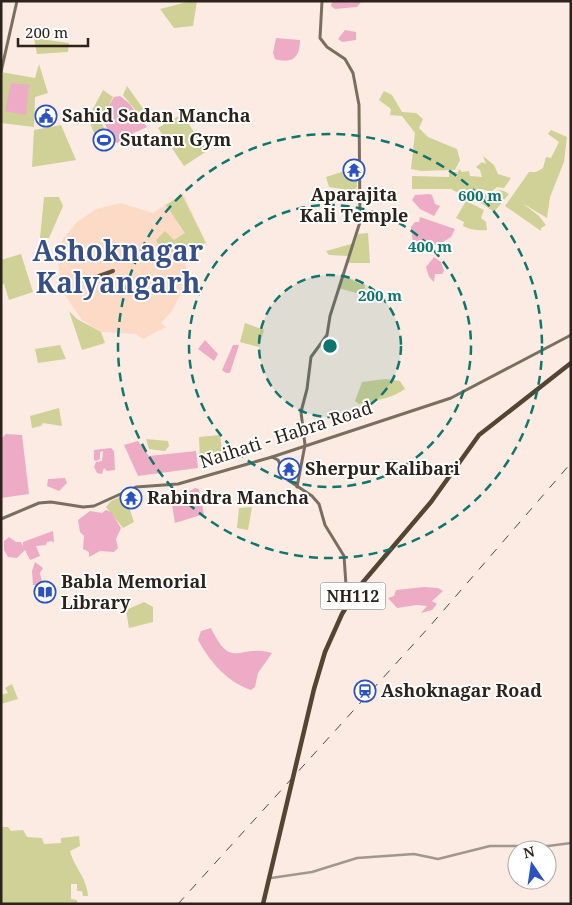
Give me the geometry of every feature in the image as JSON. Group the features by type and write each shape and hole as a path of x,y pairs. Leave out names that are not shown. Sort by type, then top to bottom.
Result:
{"highway":[{"name":"NH112","path":"264,904 316,682 331,637 356,590 437,494 479,435 571,363"}],"main road":[{"path":"1,72 17,1"},
{"path":"297,487 305,445 301,412 307,389 310,357 327,335 330,316 360,222 358,97 350,66 345,59 327,47 320,38 322,1"},
{"path":"112,247 117,261"},
{"path":"99,276 113,271"},
{"name":"Naihati - Habra Road","path":"1,518 39,503 51,502 83,507 94,506 136,487 178,484 272,456 451,398 571,335"},
{"path":"272,456 278,460 288,480 316,500 326,529 344,554 347,588 351,599"},
{"path":"347,588 350,591 356,590"}],"street":[{"path":"271,878 312,872 339,862 372,857 414,854 438,859 490,846 548,846 571,843"}],"shaded area":[{"path":"332,1 362,1 357,7 335,9 331,6"},
{"path":"345,30 356,32 356,40 342,42 338,39"},
{"path":"276,38 300,40 297,55 286,61 275,59 273,53"},
{"path":"11,83 29,85 26,115 5,111"},
{"path":"120,96 129,103 147,127 127,136 123,144 114,142 102,118 114,97"},
{"path":"183,193 206,243 184,250 186,268 183,289 172,311 161,323 166,327 143,339 136,334 101,332 82,320 63,292 57,257 63,239 77,222 96,209 121,203 153,213"},
{"path":"415,195 432,195 435,204 440,206 434,216 420,209 412,200"},
{"path":"420,217 455,229 451,237 443,242 445,245 413,244 411,227 415,222 419,222"},
{"path":"434,257 441,262 444,271 442,274 435,274 434,282 429,277 426,267"},
{"path":"205,340 218,354 214,361 198,349"},
{"path":"233,345 239,345 230,373 226,373 222,370"},
{"path":"6,434 22,435 29,494 1,498 1,439"},
{"path":"138,441 149,456 196,451 198,468 138,476 124,445"},
{"path":"111,448 114,451 115,470 107,471 104,468 102,474 97,473 94,467 96,462 102,461 103,451 100,452 100,459 96,461 94,460 94,450"},
{"path":"65,478 67,483 59,491 47,486 48,479"},
{"path":"195,488 199,489 204,514 175,523 170,493 187,493"},
{"path":"106,510 111,512 121,528 116,539 118,548 114,552 100,551 89,557 89,552 83,549 84,536 80,532 78,520 90,511 102,513"},
{"path":"53,531 54,543 52,541 47,542 46,545 36,546 40,556 30,560 25,550 17,558 8,557 4,550 4,541 9,537 16,542 21,542 23,546 23,542"},
{"path":"35,562 43,568 40,573 42,582 40,585 33,585 32,571"},
{"path":"424,587 438,588 443,591 432,601 437,604 432,610 421,613 427,606 417,605 397,608 388,598 394,596 396,590"},
{"path":"211,628 218,641 231,653 261,651 272,653 258,673 255,687 251,690 234,682 220,670 203,648 198,640 201,631"}],"green space":[{"path":"197,1 193,26 174,28 160,9"},
{"path":"34,38 69,43 68,52 37,54"},
{"path":"39,64 48,93 35,97 34,127 1,123 1,72 35,78"},
{"path":"127,86 147,114 142,118 123,95"},
{"path":"103,90 113,97 101,122 106,132 96,138 88,118"},
{"path":"384,91 392,95 402,112 416,113 423,119 419,128 428,137 457,149 460,160 455,170 421,171 411,169 415,133 402,116 390,115 391,109 379,100"},
{"path":"182,114 207,151 184,166 158,128"},
{"path":"61,125 76,160 32,167 34,130"},
{"path":"551,130 567,137 564,162 550,197 547,218 522,203 539,216 546,225 541,228 541,231 505,206 529,172 536,172 543,168 546,157 551,158 559,142 548,134"},
{"path":"483,156 494,165 498,174 511,178 504,188 497,187 491,192 482,189 482,192 489,195 499,190 509,194 494,212 477,200 471,200 451,189 412,189 412,176 449,177 449,172 457,172 455,180 459,169 462,172 469,171 470,176 482,177 480,170 476,167 482,162 486,164"},
{"path":"357,167 358,171 354,172 357,172 357,187 354,191 329,187 326,177"},
{"path":"182,195 206,243 163,254 156,240 165,231 174,240 185,233 166,205"},
{"path":"44,197 59,197 63,206 49,238 40,238"},
{"path":"466,201 484,210 481,218 486,222 487,230 475,230 463,226 464,222 456,218"},
{"path":"368,233 370,263 347,263 349,256 329,255 326,251 355,243 358,234"},
{"path":"21,254 33,292 9,300 4,284 1,285 1,260"},
{"path":"343,275 360,284 365,284 364,295 338,288"},
{"path":"69,311 77,319 101,332 105,343 82,350"},
{"path":"245,323 264,330 259,347 240,342"},
{"path":"60,345 66,359 38,363 35,349"},
{"path":"385,379 400,381 405,389 395,395 377,400 359,404 355,401 362,382"},
{"path":"59,408 62,426 43,423 41,426 32,428 30,416"},
{"path":"220,435 223,457 200,460 199,437"},
{"path":"146,439 168,441 169,446 165,451 149,449"},
{"path":"125,495 134,522 123,528 106,507 111,501"},
{"path":"252,507 248,530 237,528 239,508"},
{"path":"144,602 153,607 153,622 129,628 126,610"},
{"path":"12,684 18,699 1,704 1,695 8,693 5,688"},
{"path":"1,827 8,827 11,831 23,830 27,837 42,838 44,844 61,843 61,838 79,836 80,846 70,851 83,878 88,896 83,896 82,891 77,891 77,884 71,884 71,899 77,900 77,904 1,904"}],"railway":[{"path":"178,904 430,626 571,463"}],"place":[{"name":"Sahid Sadan Mancha","path":"46,116"},
{"name":"Sutanu Gym","path":"104,140"},
{"name":"Aparajita Kali Temple","path":"354,170"},
{"name":"Sherpur Kalibari","path":"289,469"},
{"name":"Rabindra Mancha","path":"131,498"},
{"name":"Babla Memorial Library","path":"45,592"},
{"name":"Ashoknagar Road","path":"365,691"}],"district":[{"name":"Ashoknagar Kalyangarh","path":"118,267"}]}
